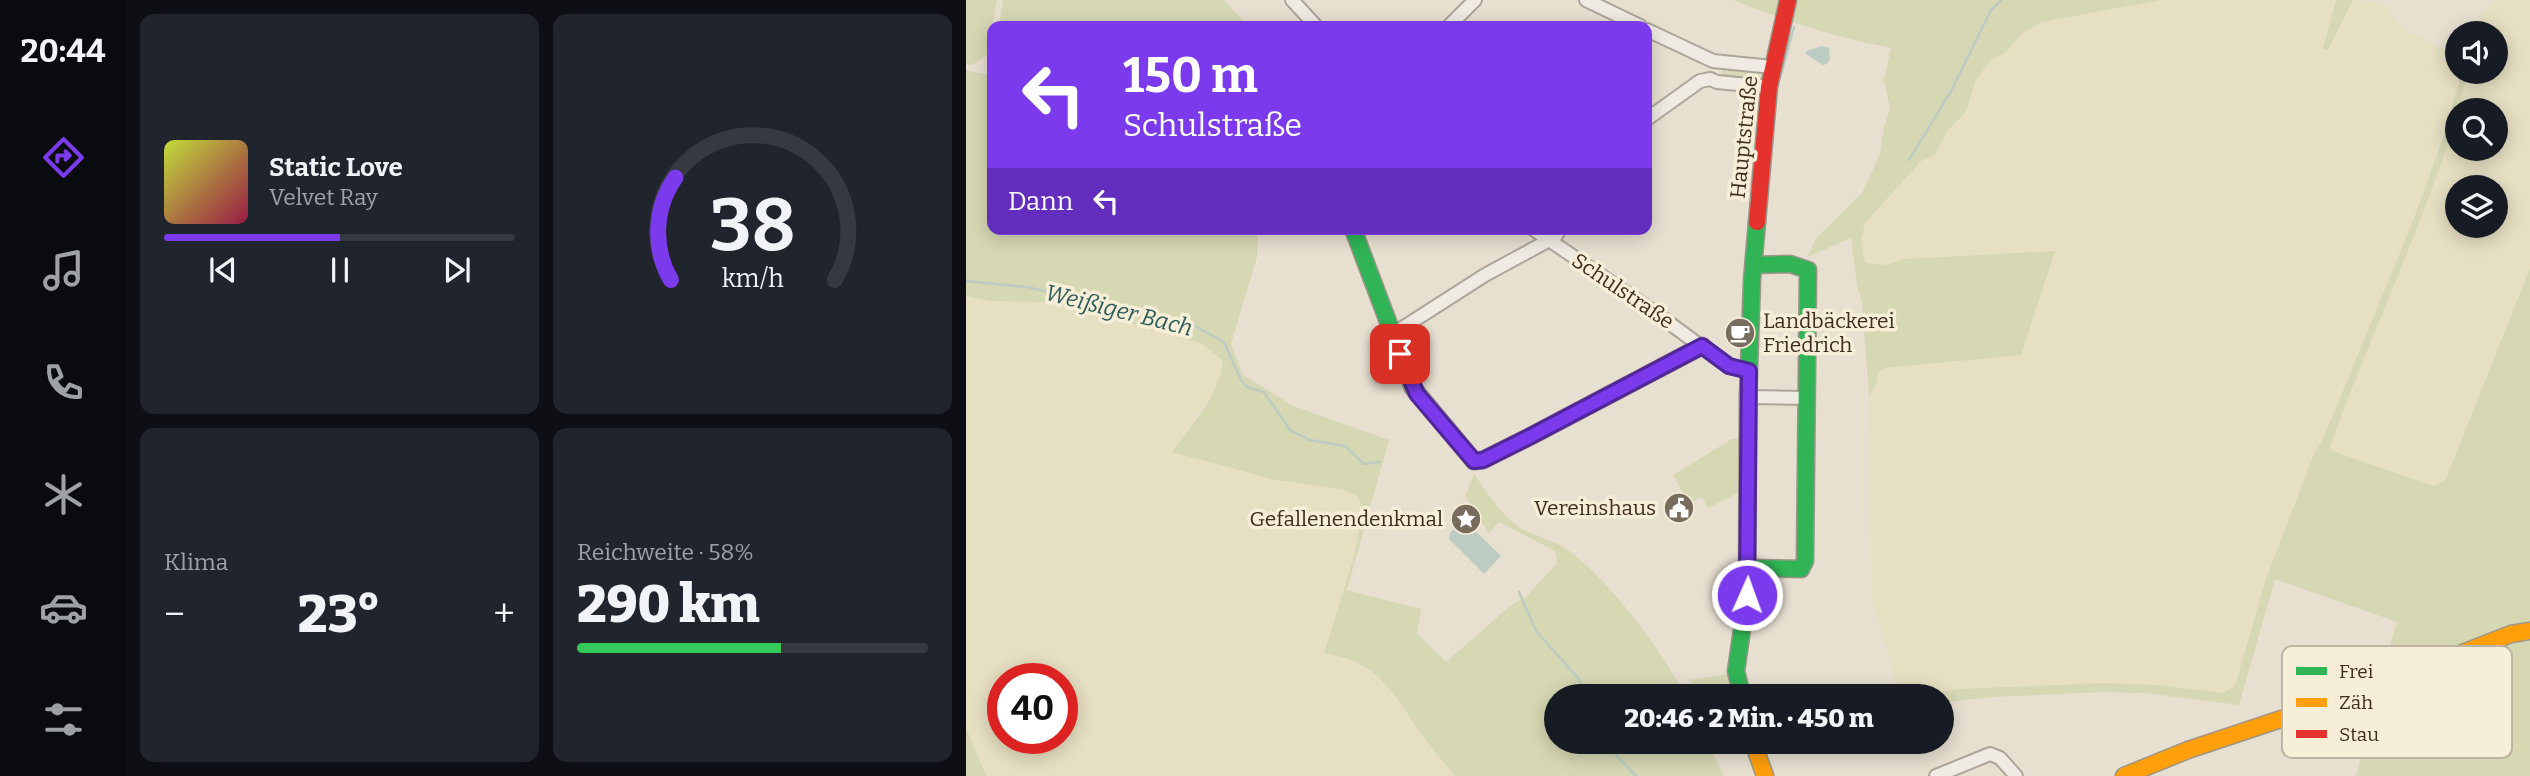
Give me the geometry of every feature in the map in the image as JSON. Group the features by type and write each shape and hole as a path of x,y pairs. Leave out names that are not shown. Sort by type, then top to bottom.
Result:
{"street":[{"path":"1292,0 1311,21"},
{"path":"1454,21 1475,0"},
{"path":"1586,0 1630,21"},
{"name":"Hauptstraße","path":"1739,684 1736,671 1747,595 1748,568 1748,397 1754,265 1769,88 1786,7"},
{"path":"1652,32 1713,61 1772,67"},
{"path":"1710,79 1713,61"},
{"path":"1652,115 1700,81 1710,79 1769,88"},
{"path":"1355,235 1409,381 1474,461 1483,460 1529,437 1702,346"},
{"name":"Schulstraße","path":"1541,235 1729,366 1749,371"},
{"path":"1393,334 1485,275 1556,235"},
{"path":"1748,568 1801,569 1805,565 1808,270 1798,263 1754,265"},
{"path":"1748,397 1805,398"},
{"path":"2480,646 2511,634 2530,631"},
{"path":"2124,776 2188,750 2282,719"},
{"path":"1757,754 1765,776"},
{"path":"1936,776 1990,754 2000,758 2016,776"}],"shaded area":[{"path":"2161,0 2336,0 2324,48 2328,50 2353,0 2382,2 2403,29 2445,50 2445,84 2459,84 2455,98 2445,98 2445,126 2411,226 2323,439 2314,454 2266,579 2235,686 2224,693 2158,685 2106,683 1954,690 1954,684 1896,684 1871,594 1869,397 1877,382 1877,373 1884,368 2021,355 2054,251 1904,259 1888,265 1865,263 1861,240 1865,223 1921,161 1934,156 1948,130 1966,112 1976,80 1990,61 2006,52 2020,34 2042,22"},
{"path":"2494,0 2530,0 2530,268 2446,479 2434,486 2331,451 2330,446 2418,227 2445,147 2445,161 2508,161 2508,98 2460,98 2465,84 2508,84 2508,21 2478,21 2481,12"},
{"path":"1822,46 1829,48 1830,59 1823,65 1806,54 1806,51"},
{"path":"966,296 990,301 1054,302 1201,343 1222,361 1223,370 1218,384 1173,452 1345,490 1358,497 1363,512 1353,560 1324,653 1339,655 1365,668 1387,684 1455,776 986,776 966,728"},
{"path":"1463,519 1501,556 1484,574 1449,539 1450,533"}],"green space":[{"path":"966,0 997,0 994,21 987,21 987,55 972,65 966,64"},
{"path":"1003,0 1224,0 1243,21 1000,21"},
{"path":"1733,0 2161,0 2042,22 2021,34 2006,52 1990,61 1976,80 1966,112 1948,130 1934,156 1921,161 1865,223 1861,240 1865,263 1888,265 1904,259 2055,251 2021,355 1884,368 1877,373 1877,382 1869,397 1862,302 1851,238 1807,257 1817,237 1862,193 1880,154 1890,108 1884,80 1891,48 1811,28"},
{"path":"2336,0 2353,0 2328,50 2323,49"},
{"path":"1723,67 1760,70 1761,81 1721,76"},
{"path":"966,70 987,74 987,235 1258,235 1257,257 1231,344 1242,374 1293,406 1389,440 1347,590 1421,609 1417,633 1446,662 1510,606 1527,596 1557,563 1555,551 1499,522 1489,533 1465,496 1474,474 1496,505 1516,525 1568,550 1600,579 1634,617 1678,684 1544,684 1544,754 1713,754 1724,776 1455,776 1385,683 1360,664 1324,653 1353,560 1363,512 1358,497 1345,490 1272,479 1172,452 1212,396 1222,360 1201,343 1054,302 990,301 966,296"},
{"path":"2458,84 2465,84 2461,98 2454,98"},
{"path":"2445,130 2445,152 2436,177 2330,446 2332,451 2434,486 2446,479 2530,268 2530,626 2472,646 2390,646 2397,622 2275,579 2239,705 2144,693 1992,697 1954,701 1954,690 2106,683 2158,685 2224,693 2235,686 2266,579 2314,454 2323,439 2411,226"},
{"path":"1732,439 1741,439 1740,492 1708,508 1702,497 1689,504 1673,475"},
{"path":"2530,637 2530,776 2356,776 2361,758 2512,758 2512,646 2502,646"},
{"path":"1730,674 1732,684 1693,684 1690,680"},
{"path":"966,728 967,730 986,776 966,776"}],"waterway":[{"path":"1909,160 1951,91 1991,10 2001,0"},
{"path":"1780,78 1794,27"},
{"name":"Weißiger Bach","path":"966,281 1026,287 1097,302 1163,321 1195,326 1224,342 1241,380 1247,387 1264,392 1290,430 1310,440 1345,446 1364,464 1379,462"},
{"name":"Weißiger Bach","path":"1519,592 1536,631 1581,684"},
{"name":"Weißiger Bach","path":"1615,754 1636,776"}],"traffic: fast":[{"path":"1739,684 1736,671 1747,595 1748,397 1757,222"},
{"path":"1355,235 1413,388 1474,461 1483,460 1529,437 1702,346"},
{"path":"1748,568 1801,569 1805,561 1808,270 1790,264 1754,265"}],"traffic: slow":[{"path":"2480,646 2511,634 2530,631"},
{"path":"2124,776 2188,750 2282,719"},
{"path":"1757,754 1765,776"}],"traffic: jam":[{"path":"1757,222 1769,87 1788,0"}],"place":[{"name":"Landbäckerei Friedrich","path":"1740,333"},
{"name":"Vereinshaus","path":"1679,508"},
{"name":"Gefallenendenkmal","path":"1466,519"}],"route":[{"path":"1400,354 1409,381 1417,394 1474,461 1483,460 1529,437 1702,346 1729,366 1749,371 1747,595"}]}
